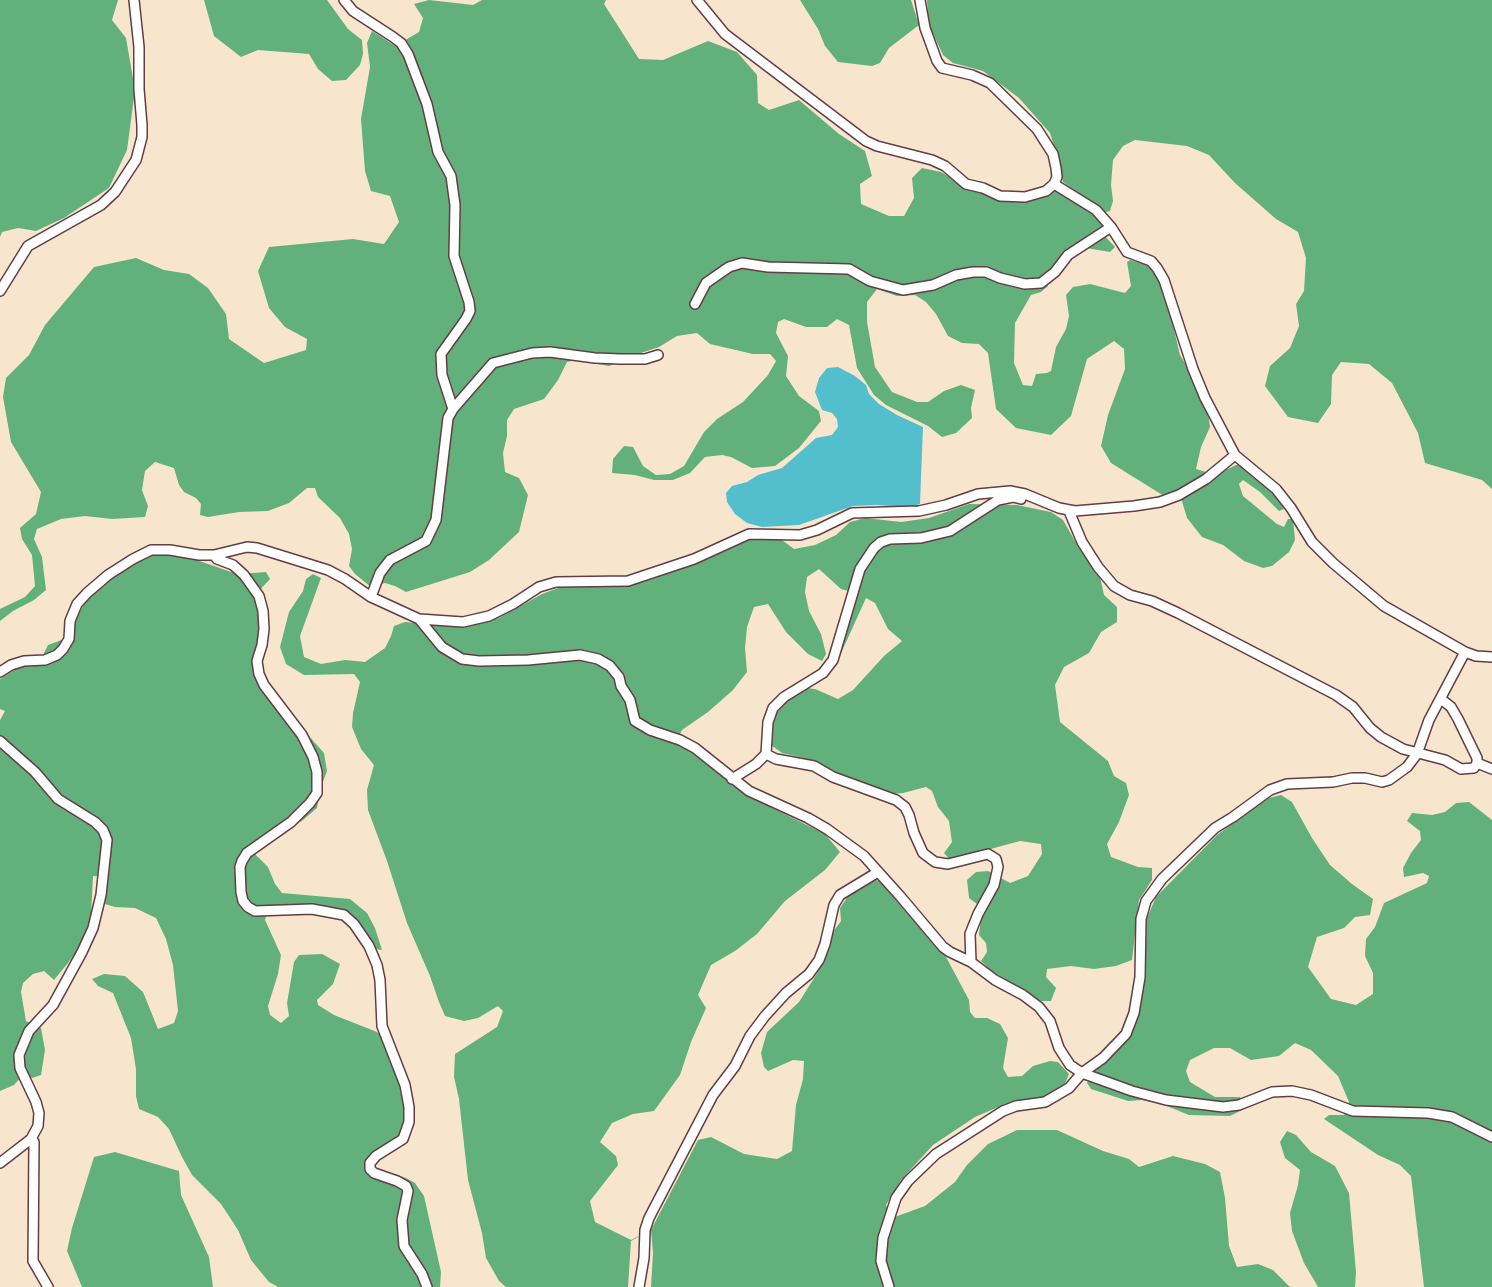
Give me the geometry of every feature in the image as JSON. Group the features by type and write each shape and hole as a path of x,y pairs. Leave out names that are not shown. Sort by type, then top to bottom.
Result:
{"street":[{"path":"0,291 28,246 101,205 115,192 136,160 142,137 142,125 139,47 134,0"},
{"path":"344,0 353,11 401,43 408,54 427,104 436,145 452,182 454,256 470,310 441,354 442,375 453,409"},
{"path":"698,0 725,34 866,141 932,160 945,166 966,184 983,188 999,196 1025,197 1046,191 1054,184 1057,177 1053,154 1037,129 990,83 972,75 942,68 937,61 925,28 920,0"},
{"path":"1054,184 1096,210 1111,227 1127,252 1151,261 1157,268 1164,280 1193,369 1205,398 1235,454 1276,489 1312,542 1384,606 1465,652 1476,656 1492,657"},
{"path":"695,304 705,283 729,267 742,263 768,267 849,269 870,280 903,290 933,285 956,275 973,272 986,272 1025,284 1041,283 1055,272 1068,255 1111,227"},
{"path":"371,597 380,573 390,560 426,541 436,520 448,418 453,409 493,363 532,353 550,352 620,359 645,359 658,355"},
{"path":"0,672 24,661 45,660 57,655 69,639 70,621 77,604 108,575 151,550 214,555 236,549 257,548 328,570 371,597 419,619 463,622 489,616 539,587 556,582 628,580 694,559 748,534 800,536 852,513 919,511 992,492 1010,491 1025,494 1069,511 1112,509 1160,502 1179,495 1206,479 1235,454"},
{"path":"732,779 756,764 766,754 768,722 773,708 784,697 823,673 832,660 860,569 874,548 890,539 921,538 950,531 998,500 1012,497 1045,502"},
{"path":"1069,511 1082,542 1114,586 1130,595 1178,613 1336,695 1353,707 1370,728 1381,737 1417,754 1445,760 1461,770 1474,768 1477,758 1451,707 1441,699"},
{"path":"214,555 217,559 233,565 259,596 264,629 257,661 259,674 264,685 302,735 313,757 317,772 316,793 310,803 291,822 247,853 242,861 240,867 243,901 255,911 312,909 344,915 354,924 369,946 380,980 382,1026 405,1085 409,1107 409,1122 403,1139 375,1156 370,1163 370,1169 374,1173 406,1186 408,1191 402,1220 404,1246 422,1274 427,1287"},
{"path":"419,619 442,647 462,660 479,662 528,660 580,655 598,659 610,666 618,677 633,709 635,721 695,748 749,791 808,818 864,856 943,947 971,962 995,980 1023,994 1039,1006 1050,1021 1059,1048 1070,1065 1082,1073 1132,1091 1166,1100 1213,1107 1239,1105 1282,1090 1302,1092 1353,1111 1428,1113 1452,1117 1492,1137"},
{"path":"889,1287 881,1260 883,1238 896,1198 908,1181 936,1154 973,1128 1003,1111 1054,1098 1069,1088 1082,1073 1118,1045 1126,1034 1134,1013 1140,977 1141,919 1146,901 1162,879 1215,828 1270,790 1287,784 1333,783 1352,778 1382,782 1389,780 1407,767 1417,754 1429,720 1465,652"},
{"path":"0,741 35,772 58,799 72,810 96,822 104,830 107,840 102,883 93,928 53,1005 28,1031 20,1055 20,1068 39,1113 38,1126 31,1139 0,1163"},
{"path":"766,754 776,759 814,766 833,777 896,800 905,807 923,852 934,862 948,864 988,854 996,858 998,867 994,885 970,934 971,962"},
{"path":"1477,763 1492,769"},
{"path":"639,1287 644,1258 645,1230 649,1218 713,1095 735,1065 750,1036 765,1016 786,993 809,974 819,960 834,905 840,895 878,872"},
{"path":"31,1139 34,1142 33,1261 48,1287"}],"green space":[{"path":"0,0 118,0 112,20 126,38 135,90 127,150 109,188 64,218 36,231 18,228 2,232 0,237"},
{"path":"204,0 327,0 348,29 362,40 363,54 360,65 346,80 332,81 318,69 309,54 258,50 241,57 214,36"},
{"path":"429,0 473,5 482,0 606,0 604,4 639,59 663,60 708,41 737,52 757,75 758,103 769,110 799,100 839,134 865,151 872,176 860,184 861,204 889,216 904,216 914,198 912,178 922,168 941,172 969,189 987,192 1003,200 1020,201 1046,196 1056,188 1103,218 1103,234 1115,247 1110,252 1086,248 1046,275 1048,286 1041,292 1031,295 1015,323 1014,363 1023,385 1032,386 1036,374 1051,371 1056,347 1066,329 1069,316 1066,295 1073,287 1090,284 1125,293 1131,286 1127,262 1130,260 1147,265 1158,277 1169,308 1180,355 1191,373 1208,412 1210,427 1201,447 1196,469 1206,472 1242,465 1278,497 1284,509 1279,511 1260,492 1243,480 1239,484 1243,496 1277,524 1284,527 1288,519 1293,519 1295,540 1289,552 1272,566 1263,568 1244,561 1223,545 1202,537 1187,518 1181,498 1172,493 1164,496 1111,463 1101,446 1108,415 1125,369 1124,349 1114,341 1087,359 1071,416 1051,435 1016,428 996,409 988,353 979,344 962,343 948,336 936,314 926,302 915,295 897,296 877,289 867,302 867,322 875,367 892,392 917,402 928,402 944,391 961,385 975,390 971,408 972,418 956,433 942,437 928,426 886,405 874,395 857,368 849,325 837,319 827,327 806,327 784,319 778,322 776,333 788,356 786,376 799,396 819,411 821,421 799,448 775,466 752,468 731,457 722,455 705,457 690,473 673,480 654,480 635,475 612,473 613,459 624,446 633,447 643,466 656,475 670,474 684,466 704,432 717,419 743,402 768,375 776,361 770,354 753,354 710,344 697,333 677,336 659,347 609,366 575,360 567,362 558,380 544,399 514,409 507,420 507,436 503,453 505,472 519,478 528,495 519,532 489,560 470,572 406,592 385,583 371,587 349,566 352,549 349,534 340,518 318,497 315,488 307,488 289,503 268,511 239,512 208,517 200,515 201,504 196,498 184,492 179,485 174,468 155,462 145,471 142,490 148,506 145,517 112,519 85,516 61,519 37,529 34,539 42,557 46,590 0,621 0,609 25,597 35,586 32,555 22,539 20,528 36,514 41,492 11,442 3,397 6,378 29,355 45,325 94,267 136,258 164,270 189,274 208,288 226,314 229,339 264,363 306,350 307,339 285,327 269,308 258,271 269,247 353,239 384,244 399,222 390,196 371,191 365,171 361,119 370,67 367,43 372,31 395,46 419,32 423,18 414,4"},
{"path":"800,0 911,0 919,25 889,48 880,63 872,66 838,62 825,46 818,29"},
{"path":"927,0 1492,0 1492,489 1482,480 1425,463 1418,433 1392,383 1369,364 1341,362 1332,375 1331,404 1318,423 1288,417 1265,386 1270,366 1290,348 1299,326 1296,304 1304,291 1306,258 1298,232 1276,219 1235,183 1209,155 1187,146 1135,140 1123,146 1113,160 1111,185 1113,201 1110,211 1106,212 1063,182 1050,133 1019,98 983,71 953,63 943,55 929,25"},
{"path":"969,504 1017,505 1051,512 1063,520 1079,548 1100,577 1104,595 1117,607 1117,622 1101,632 1089,653 1064,667 1055,685 1060,722 1108,761 1114,776 1126,783 1129,795 1119,822 1107,844 1111,857 1138,867 1152,868 1152,880 1139,900 1132,960 1116,966 1094,969 1071,966 1047,969 1046,977 1056,988 1051,1001 1041,1001 992,971 981,961 987,952 986,943 979,935 981,917 977,904 969,898 967,880 976,872 988,871 1010,883 1028,876 1042,854 1041,844 1020,841 950,860 944,853 952,842 949,821 938,807 932,791 926,787 892,794 835,774 803,758 782,753 771,745 771,725 776,709 786,698 807,688 838,699 853,690 884,656 902,641 888,629 875,603 866,598 838,660 838,650 852,592 841,589 819,569 807,577 805,592 809,611 821,634 826,654 822,661 808,654 786,632 768,604 754,607 747,627 745,648 747,672 733,690 708,712 682,730 676,742 695,753 746,795 825,834 840,852 825,870 785,901 757,934 735,951 711,965 698,995 706,1008 680,1075 654,1111 633,1114 612,1123 600,1142 616,1156 618,1165 590,1201 595,1222 631,1240 651,1230 631,1241 628,1287 506,1287 499,1281 486,1258 468,1180 459,1099 454,1077 455,1054 497,1027 503,1011 498,1006 478,1018 464,1021 445,1016 407,923 368,810 367,790 374,765 361,749 352,727 360,682 354,674 304,675 286,664 280,647 289,612 303,591 306,579 313,574 321,578 300,636 304,657 321,664 345,660 365,662 385,648 394,626 405,622 447,626 474,624 499,618 542,594 561,587 620,586 650,580 689,565 744,538 760,536 782,540 794,549 815,545 836,535 850,522 865,518 901,522 929,518"},
{"path":"161,554 185,556 237,574 266,572 270,579 255,595 260,615 259,678 267,681 285,709 324,753 327,771 320,790 317,808 280,835 261,839 255,854 268,867 275,884 282,893 350,899 367,913 382,950 375,949 353,918 268,908 265,920 281,955 268,1006 270,1015 281,1023 289,1016 287,1003 294,962 299,955 322,954 340,964 333,984 317,1000 318,1005 334,1015 377,1032 394,1048 402,1063 408,1087 407,1114 403,1130 397,1138 370,1159 376,1175 395,1174 406,1178 415,1183 424,1196 441,1272 440,1287 278,1287 269,1282 251,1260 238,1230 221,1204 192,1175 169,1129 158,1117 139,1109 131,1038 113,993 98,986 92,979 104,974 125,976 143,992 158,1029 174,1023 178,1011 173,965 166,939 156,918 135,908 105,904 108,877 93,876 91,916 84,941 68,963 54,980 44,971 33,974 23,983 21,992 26,1021 41,1028 45,1050 41,1075 32,1078 24,1074 14,1085 0,1091 0,720 5,711 0,709 0,679 19,667 35,664 42,657 48,645 64,639 89,596 114,576 146,557"},
{"path":"1281,795 1292,802 1330,865 1373,899 1370,915 1355,917 1344,928 1317,937 1308,967 1331,999 1356,1005 1373,994 1373,973 1365,956 1366,939 1375,927 1384,903 1427,883 1429,876 1423,873 1404,877 1403,868 1421,840 1420,831 1407,821 1412,813 1432,815 1445,812 1456,803 1469,802 1492,820 1492,1287 1424,1287 1411,1176 1400,1165 1378,1155 1324,1119 1329,1115 1344,1115 1349,1102 1338,1076 1311,1050 1295,1043 1279,1056 1251,1060 1230,1048 1214,1048 1190,1060 1186,1071 1190,1082 1215,1097 1240,1097 1244,1109 1230,1116 1189,1115 1159,1103 1142,1100 1128,1101 1091,1089 1087,1083 1093,1071 1108,1061 1130,1037 1141,1006 1147,918 1156,897 1217,835 1268,798"},
{"path":"876,880 885,883 945,955 969,1000 970,1012 975,1018 987,1018 1000,1024 1008,1038 1003,1068 1008,1077 1022,1076 1033,1066 1050,1061 1058,1062 1069,1074 1064,1086 1042,1097 1008,1103 975,1117 933,1145 901,1180 886,1205 892,1218 925,1206 955,1182 967,1165 988,1144 1017,1130 1057,1130 1103,1151 1129,1159 1139,1167 1173,1156 1205,1164 1220,1172 1225,1198 1229,1246 1237,1267 1258,1264 1273,1270 1290,1287 651,1287 653,1253 651,1230 698,1140 711,1137 744,1154 777,1159 792,1151 796,1105 803,1079 804,1061 793,1060 768,1071 764,1067 761,1053 767,1032 799,1002 818,972 833,932 841,921 840,908 848,896"},
{"path":"1287,1131 1296,1135 1311,1152 1335,1166 1349,1193 1356,1272 1355,1287 1318,1287 1304,1263 1292,1231 1290,1213 1300,1170 1285,1158 1280,1142"},
{"path":"115,1152 179,1171 181,1195 209,1257 213,1287 82,1287 67,1251 72,1228 94,1157"}],"water":[{"path":"838,367 866,385 869,394 879,404 923,427 920,504 909,507 853,506 799,525 762,527 747,523 735,514 727,502 726,493 732,486 782,468 816,438 832,435 838,427 837,419 832,413 822,410 815,392 819,378 827,368"}]}
